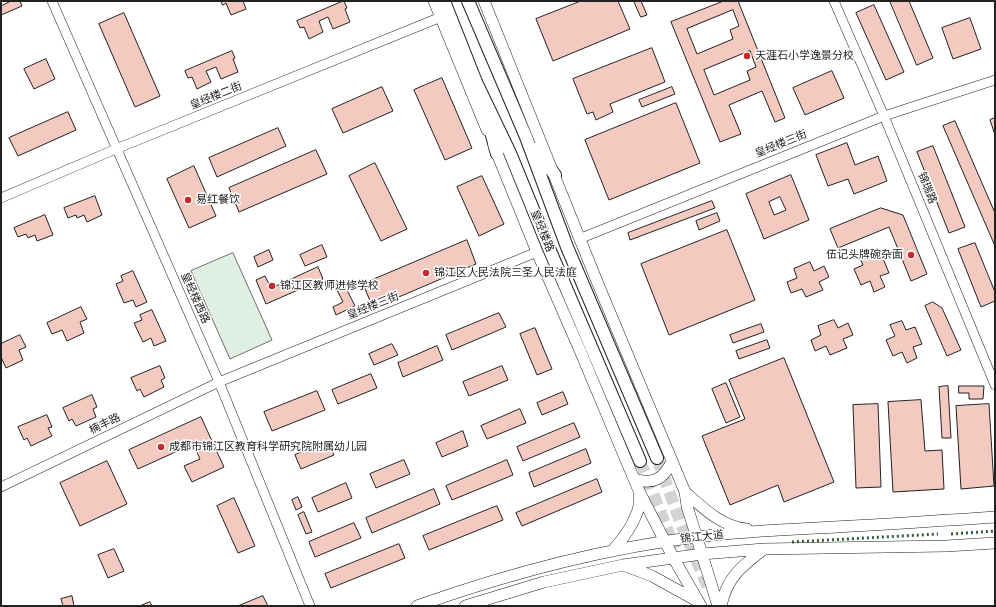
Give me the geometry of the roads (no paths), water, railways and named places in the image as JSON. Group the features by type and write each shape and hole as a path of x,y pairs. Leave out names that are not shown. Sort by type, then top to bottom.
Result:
{"highway":[{"name":"皇经楼路","path":"444,1 476,82 510,153 640,461"},
{"name":"皇经楼路","path":"468,1 526,137 567,247 657,458"},
{"path":"476,82 497,154"},
{"path":"526,137 554,175"}],"main road":[{"path":"434,1 537,252 580,348 615,436 639,491 664,541 701,604"},
{"path":"484,1 580,239 685,492 718,606"},
{"path":"634,479 643,482 658,479 665,473 672,461"},
{"path":"612,551 622,540 639,506 639,491"},
{"path":"685,492 713,516 739,529 765,531"},
{"name":"锦江大道","path":"417,606 530,569 664,541 765,531 995,517"},
{"name":"锦江大道","path":"465,606 544,582 623,565 702,554 764,549 946,546 995,543"},
{"path":"722,606 729,583 741,566 764,549"},
{"path":"623,565 652,576 701,604"}],"street":[{"name":"皇经楼西路","path":"52,1 219,382 310,606"},
{"name":"锦瑞路","path":"834,1 884,116 995,385"},
{"name":"皇经楼二街","path":"1,198 116,149 441,17"},
{"name":"皇经楼三街","path":"580,239 884,116 995,80"},
{"name":"皇经楼三街","path":"219,382 537,252"},
{"name":"楠丰路","path":"1,487 219,382"}],"tunnel":[{"path":"657,458 681,524 709,590"},
{"path":"640,461 675,549"}],"place":[{"name":"天涯石小学逸景分校","path":"747,56"},
{"name":"易红餐饮","path":"188,200"},
{"name":"伍记头牌碗杂面","path":"911,255"},
{"name":"锦江区人民法院三圣人民法庭","path":"426,273"},
{"name":"锦江区教师进修学校","path":"272,286"},
{"name":"成都市锦江区教育科学研究院附属幼儿园","path":"161,447"}]}
